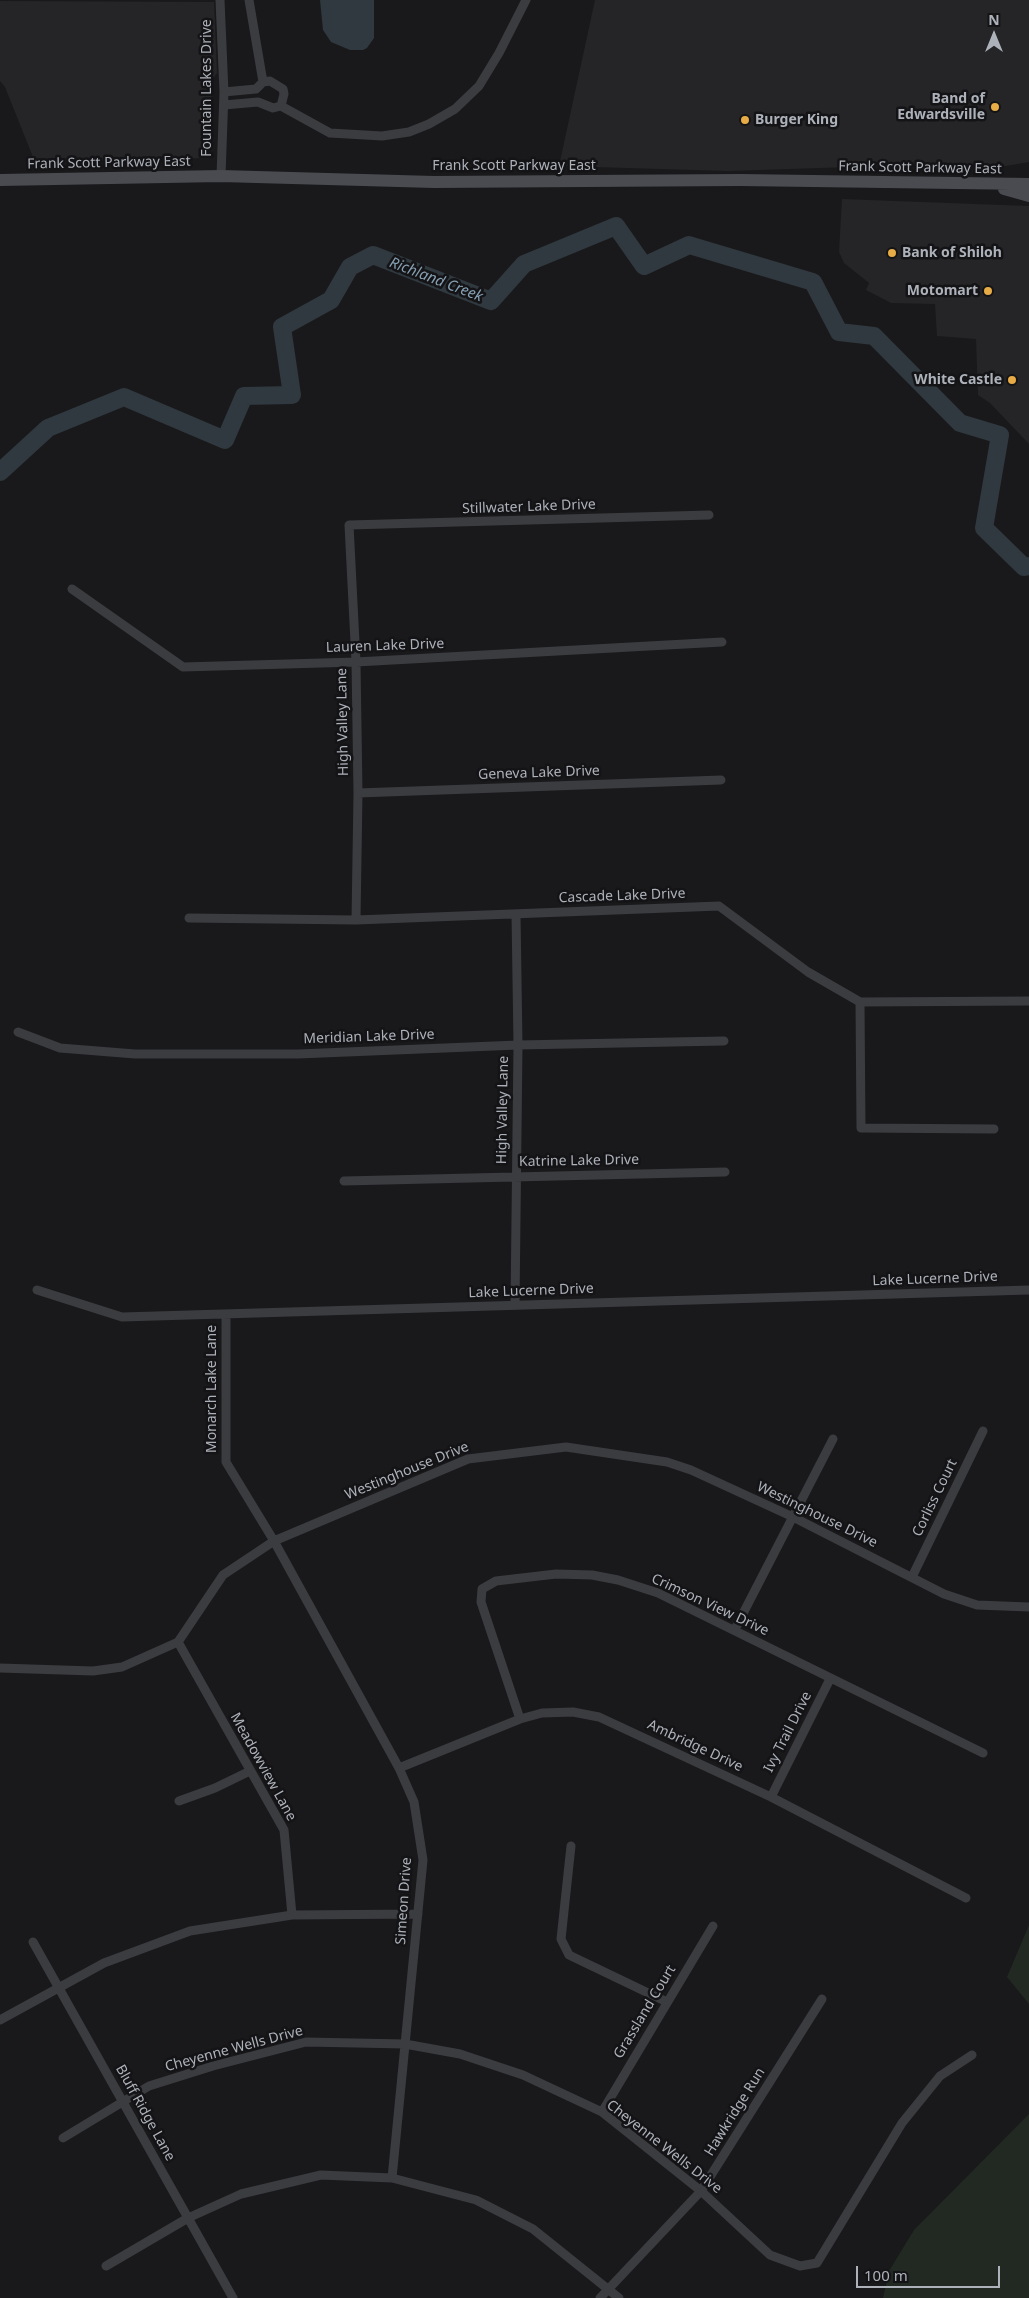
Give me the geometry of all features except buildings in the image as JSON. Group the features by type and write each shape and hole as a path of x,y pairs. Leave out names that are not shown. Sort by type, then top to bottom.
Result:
{"main road":[{"path":"985,184 1029,174"},
{"name":"Frank Scott Parkway East","path":"0,180 221,176 434,182 740,180 1029,184"},
{"path":"985,184 1029,196"}],"street":[{"name":"Fountain Lakes Drive","path":"220,0 224,92 221,176"},
{"path":"249,0 263,82"},
{"path":"224,105 258,102 273,108 281,106 330,133 382,136 409,132 429,124 455,109 479,86 499,54 526,0"},
{"path":"224,92 256,89 263,82 270,81 283,89 284,94 281,106"},
{"name":"Stillwater Lake Drive","path":"349,525 709,516"},
{"name":"High Valley Lane","path":"349,525 356,662 358,794 356,920"},
{"name":"Lauren Lake Drive","path":"72,589 183,667 356,662 722,642"},
{"name":"Geneva Lake Drive","path":"358,794 721,780"},
{"name":"Cascade Lake Drive","path":"189,918 356,920 719,906 808,972 860,1002"},
{"name":"High Valley Lane","path":"515,1305 518,1045 516,914"},
{"path":"994,1129 861,1128 860,1002 1029,1001"},
{"name":"Meridian Lake Drive","path":"18,1032 60,1048 135,1054 298,1054 518,1045 724,1041"},
{"name":"Katrine Lake Drive","path":"344,1181 725,1172"},
{"name":"Lake Lucerne Drive","path":"37,1290 122,1316 1029,1290"},
{"name":"Monarch Lake Lane","path":"226,1314 226,1462 274,1541"},
{"name":"Corliss Court","path":"912,1576 983,1431"},
{"path":"735,1629 833,1439"},
{"name":"Westinghouse Drive","path":"178,1642 223,1575 274,1541 468,1459 566,1447 667,1462 691,1470 793,1517 944,1594 977,1605 1029,1607"},
{"name":"Simeon Drive","path":"274,1541 399,1768 414,1802 423,1860 392,2178"},
{"name":"Crimson View Drive","path":"520,1719 481,1602 482,1589 496,1581 556,1574 592,1576 618,1580 658,1593 735,1629 830,1679 983,1753"},
{"path":"0,1668 93,1671 122,1667 178,1642"},
{"name":"Meadowview Lane","path":"178,1642 284,1830 292,1915"},
{"name":"Ivy Trail Drive","path":"771,1798 830,1679"},
{"name":"Ambridge Drive","path":"399,1768 520,1719 553,1712 573,1712 599,1717 771,1798 966,1898"},
{"path":"179,1801 215,1788 250,1771"},
{"path":"570,1846 561,1939 569,1955 667,2002"},
{"path":"0,2020 104,1963 190,1931 292,1915 418,1914"},
{"name":"Grassland Court","path":"602,2112 713,1926"},
{"name":"Bluff Ridge Lane","path":"32,1942 233,2298"},
{"name":"Hawkridge Run","path":"600,2298 607,2288 701,2191 822,1999"},
{"name":"Cheyenne Wells Drive","path":"63,2138 149,2086 213,2066 306,2042 405,2044 460,2054 524,2075 602,2112 701,2191 770,2255 800,2266 817,2263 902,2123 940,2076 972,2055"},
{"path":"106,2266 188,2218 241,2194 321,2175 392,2178 476,2200 533,2229 619,2298"}],"shaded area":[{"path":"320,0 374,0 374,38 367,48 363,50 350,50 331,42 323,30"},
{"path":"595,0 1029,0 1029,162 1006,166 911,165 729,171 559,166"},
{"path":"0,1 214,2 217,73 212,80 210,145 206,153 200,158 168,160 35,162 5,87 0,81"},
{"path":"842,199 1029,206 1029,444 990,403 978,395 976,339 937,336 935,304 891,303 866,290 869,283 844,263 839,252"},
{"path":"1029,1925 1029,2004 1007,1977"},
{"path":"1029,2114 1029,2298 883,2298 889,2271 914,2230"}],"waterway":[{"name":"Richland Creek","path":"0,472 48,428 124,397 225,440 244,396 292,395 282,327 331,300 350,267 373,255 491,301 524,264 616,226 644,266 689,245 813,282 839,332 874,336 960,423 1000,435 984,528 1024,567 1029,566"}],"place":[{"name":"Band of Edwardsville","path":"995,107"},
{"name":"Burger King","path":"745,120"},
{"name":"Bank of Shiloh","path":"892,253"},
{"name":"Motomart","path":"988,291"},
{"name":"White Castle","path":"1012,380"}]}
